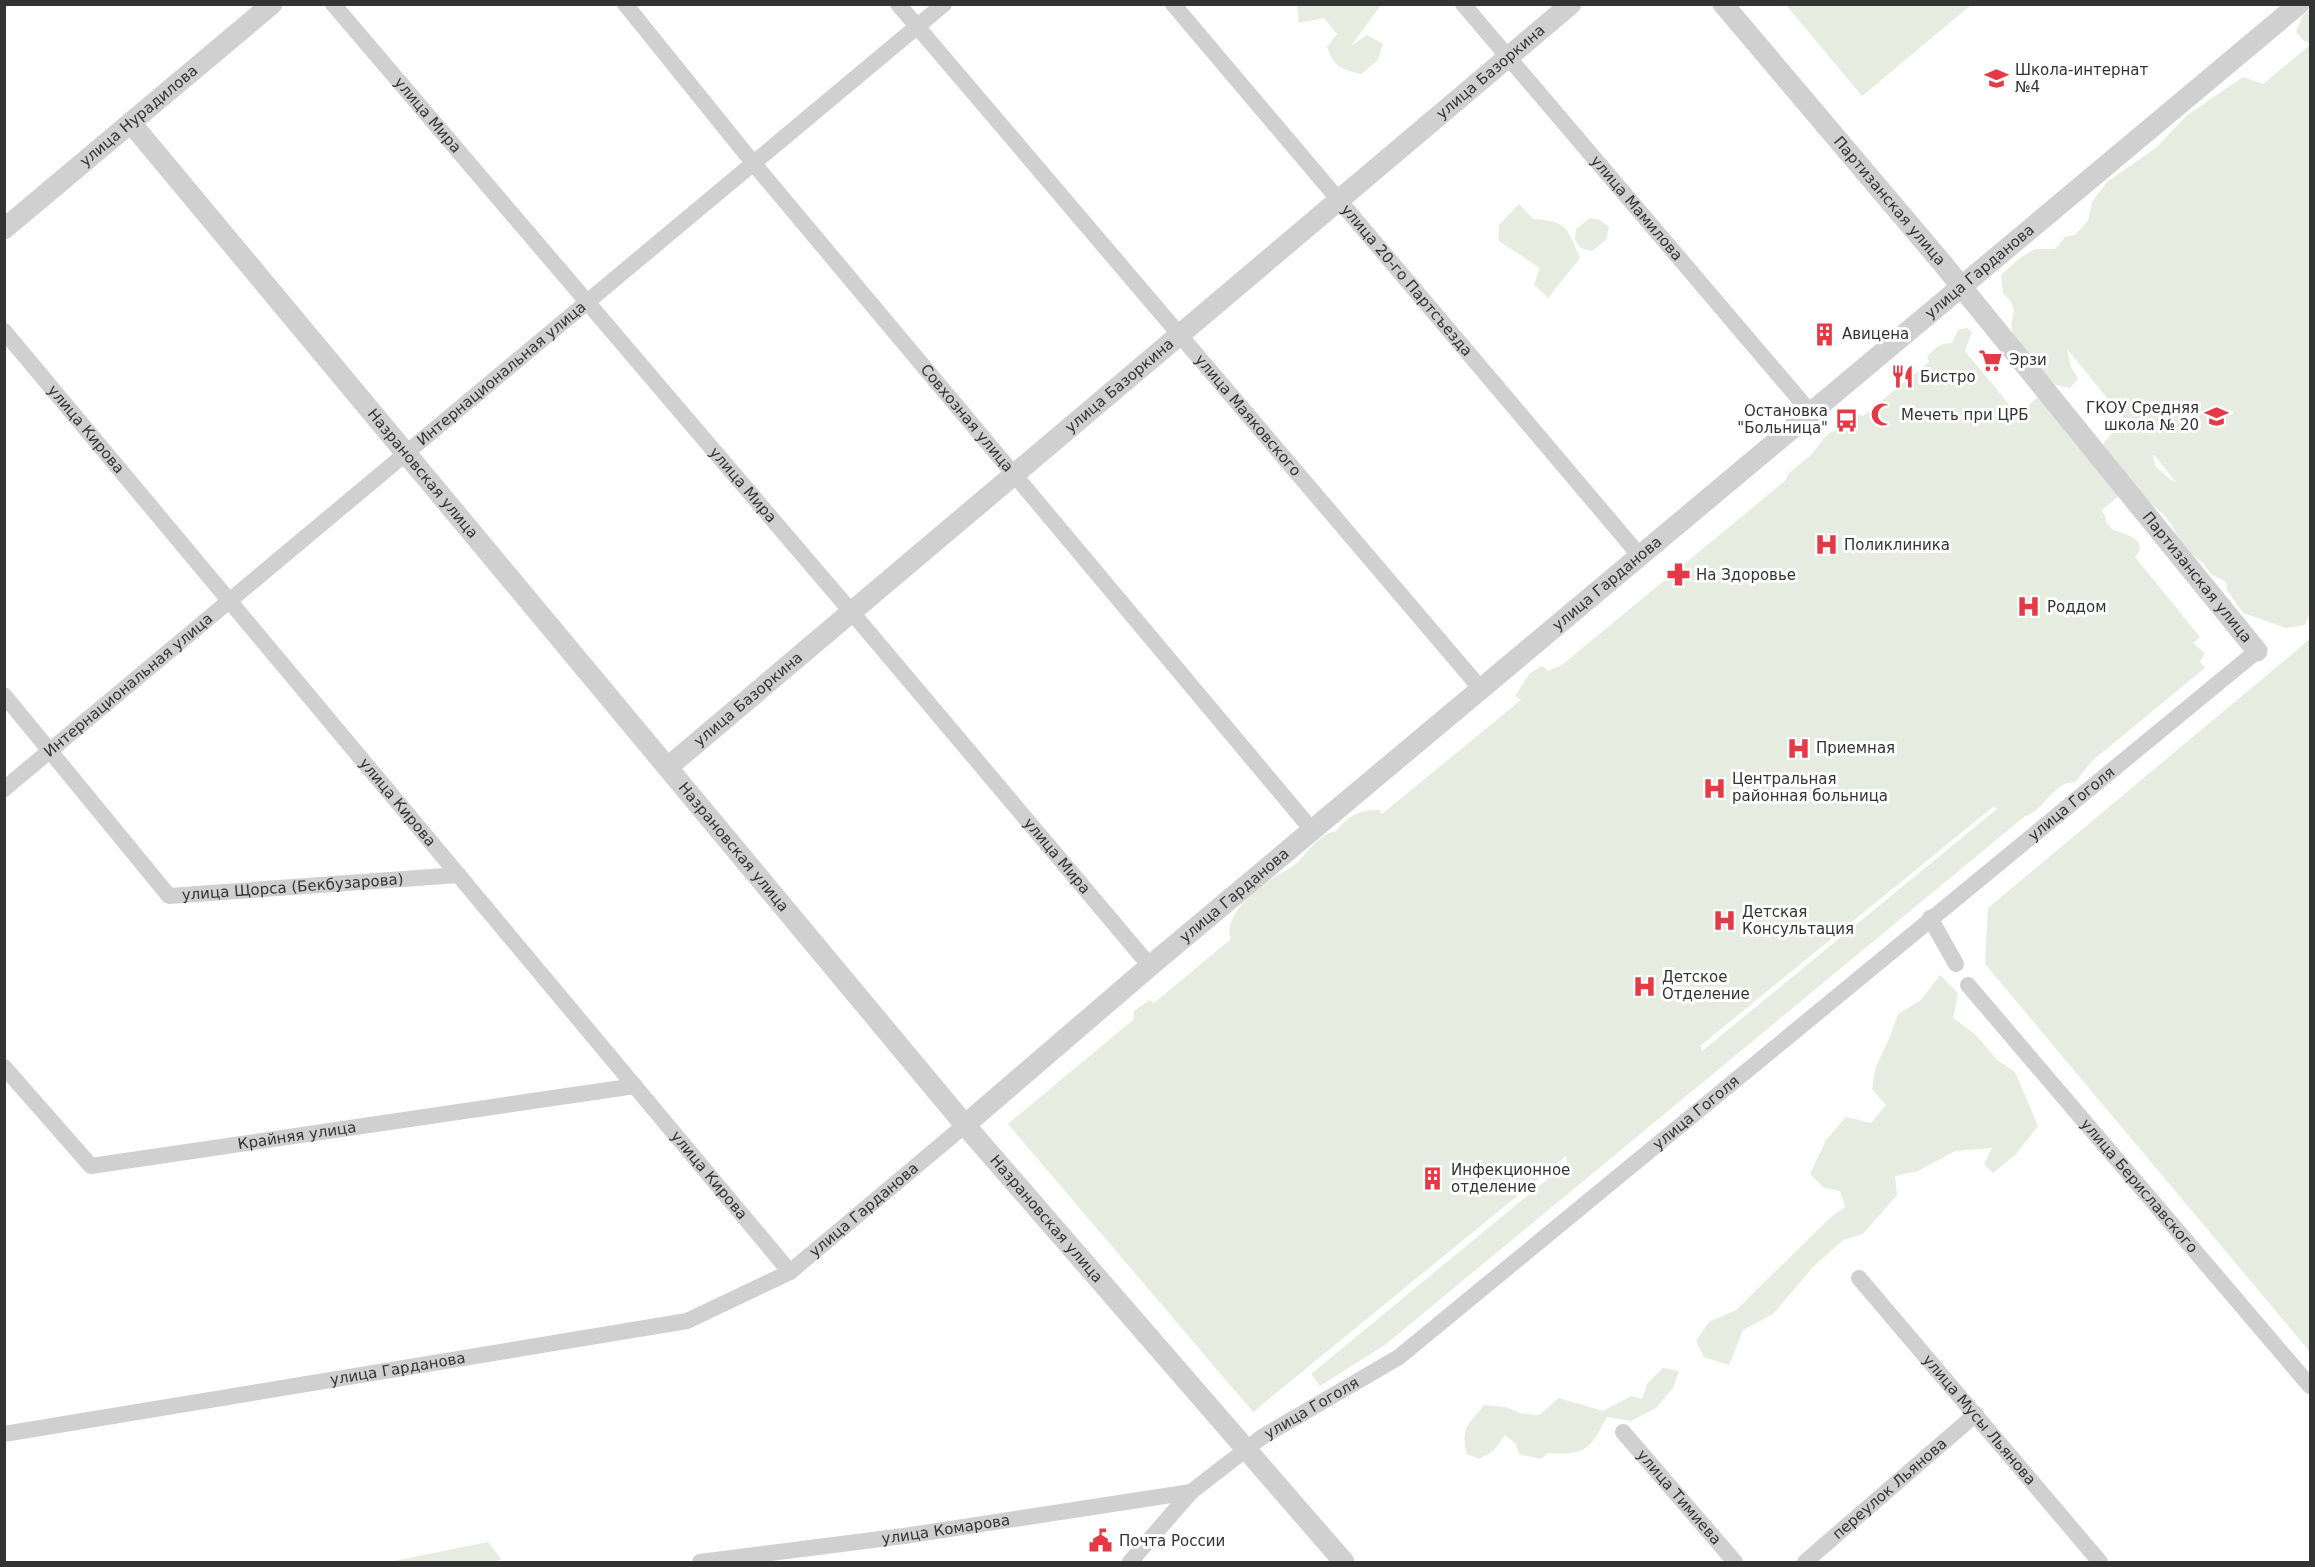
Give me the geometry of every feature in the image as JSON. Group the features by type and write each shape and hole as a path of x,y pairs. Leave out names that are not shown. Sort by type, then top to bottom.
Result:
{"street":[{"name":"улица Нурадилова","path":"4,229 272,4"},
{"name":"улица Мира","path":"333,4 852,612 1150,966"},
{"name":"Совхозная улица","path":"625,4 754,164 1312,830"},
{"name":"улица Маяковского","path":"898,4 1481,689"},
{"name":"Интернациональная улица","path":"4,789 944,4"},
{"name":"улица 20-го Партсъезда","path":"1173,4 1640,556"},
{"name":"улица Мамилова","path":"1463,4 1811,413"},
{"name":"улица Базоркина","path":"668,767 1571,4"},
{"name":"Партизанская улица","path":"1723,4 1962,288 2257,651"},
{"name":"улица Гарданова","path":"4,1434 687,1321 790,1272 1150,966 2299,4"},
{"name":"Назрановская улица","path":"131,123 965,1125 1344,1563"},
{"name":"улица Кирова","path":"4,331 790,1272"},
{"name":"улица Гоголя","path":"1130,1563 1191,1492 1262,1437 1399,1357 2257,651"},
{"name":"улица Щорса (Бекбузарова)","path":"4,695 169,896 459,875"},
{"path":"1930,918 1956,964"},
{"name":"улица Бериславского","path":"1968,985 2310,1386"},
{"name":"Крайняя улица","path":"4,1067 91,1166 635,1086"},
{"name":"улица Мусы Льянова","path":"1859,1278 2100,1563"},
{"name":"переулок Льянова","path":"1804,1563 1976,1414"},
{"name":"улица Тимиева","path":"1623,1432 1735,1563"},
{"name":"улица Комарова","path":"700,1563 904,1536 1191,1492"}],"shaded area":[{"path":"1297,5 1381,5 1351,46 1367,35 1383,44 1378,60 1361,74 1339,66 1327,47 1337,34 1324,18 1299,23"},
{"path":"1786,5 1971,5 1862,96"},
{"path":"2310,9 2310,44 2296,32 2302,17"},
{"name":"ГКОУ Средняя школа № 20","path":"2310,45 2310,613 2305,625 2286,628 2243,613 2227,590 2226,582 2211,574 2203,563 2182,546 2164,515 2145,498 2103,444 2118,426 2131,427 2067,349 2071,367 2078,379 2070,388 2043,382 2013,336 2014,312 2012,304 2003,293 2001,275 2020,258 2035,249 2055,249 2065,237 2075,235 2088,221 2092,202 2107,182 2156,148 2186,116 2243,77 2263,84","holes":["2154,455 2176,482 2155,466"]},
{"path":"1519,204 1533,219 1553,222 1565,228 1580,258 1548,298 1534,285 1540,268 1499,241 1499,225"},
{"path":"1590,218 1600,220 1609,227 1606,240 1592,251 1581,248 1575,240 1576,229"},
{"name":"Центральная районная больница","path":"1967,328 1972,332 1965,351 2017,414 2041,395 2121,494 2102,510 2105,521 2112,529 2138,542 2139,551 2135,557 2200,637 2193,643 2205,653 2200,662 2205,668 2093,760 2075,782 2067,783 2054,791 2038,809 2025,816 1386,1344 1320,1386 1311,1374 1567,1163 1566,1156 1253,1412 1008,1124 1133,1020 1134,1011 1150,1000 1154,1003 1231,939 1229,932 1233,917 1243,903 1261,886 1297,863 1319,839 1336,831 1354,815 1372,810 1379,810 1382,814 1521,700 1515,696 1530,673 1542,666 1548,671 1562,665 1786,480 1788,474 1812,454 1831,432 1846,427 1858,414 1863,416 1929,362 1927,357 1935,349 1940,345 1952,343 1958,330","holes":["1994,806 1997,809 1701,1052 1700,1046"]},
{"path":"2310,639 2310,1352 1985,964 1988,908"},
{"path":"1940,975 1958,993 1953,1018 1976,1035 1997,1060 2015,1072 2038,1126 2016,1154 1993,1173 1984,1164 1992,1148 1955,1151 1918,1171 1895,1176 1897,1195 1863,1234 1843,1240 1813,1267 1773,1314 1743,1330 1729,1365 1704,1357 1696,1341 1709,1322 1736,1310 1830,1218 1845,1207 1840,1191 1824,1188 1810,1174 1826,1140 1846,1117 1871,1123 1886,1105 1872,1089 1876,1066 1898,1014 1921,1000"},
{"path":"1663,1368 1679,1371 1673,1388 1656,1408 1631,1421 1607,1417 1591,1443 1579,1451 1561,1454 1548,1453 1541,1459 1519,1454 1516,1444 1505,1435 1493,1451 1479,1459 1467,1454 1465,1432 1484,1405 1506,1407 1520,1413 1539,1415 1559,1398 1603,1411 1631,1396 1642,1399 1647,1384"},
{"path":"488,1542 501,1559 495,1562 389,1562"}],"place":[{"name":"Школа-интернат №4","path":"1997,79"},
{"name":"Авицена","path":"1824,334"},
{"name":"Эрзи","path":"1991,360"},
{"name":"Бистро","path":"1902,377"},
{"name":"Мечеть при ЦРБ","path":"1883,415"},
{"name":"ГКОУ Средняя школа № 20","path":"2217,417"},
{"name":"Остановка \"Больница\"","path":"1846,420"},
{"name":"Поликлиника","path":"1826,545"},
{"name":"На Здоровье","path":"1678,575"},
{"name":"Роддом","path":"2029,607"},
{"name":"Приемная","path":"1798,748"},
{"name":"Центральная районная больница","path":"1714,788"},
{"name":"Детская Консультация","path":"1724,921"},
{"name":"Детское Отделение","path":"1644,986"},
{"name":"Инфекционное отделение","path":"1433,1179"},
{"name":"Почта России","path":"1101,1541"}]}
